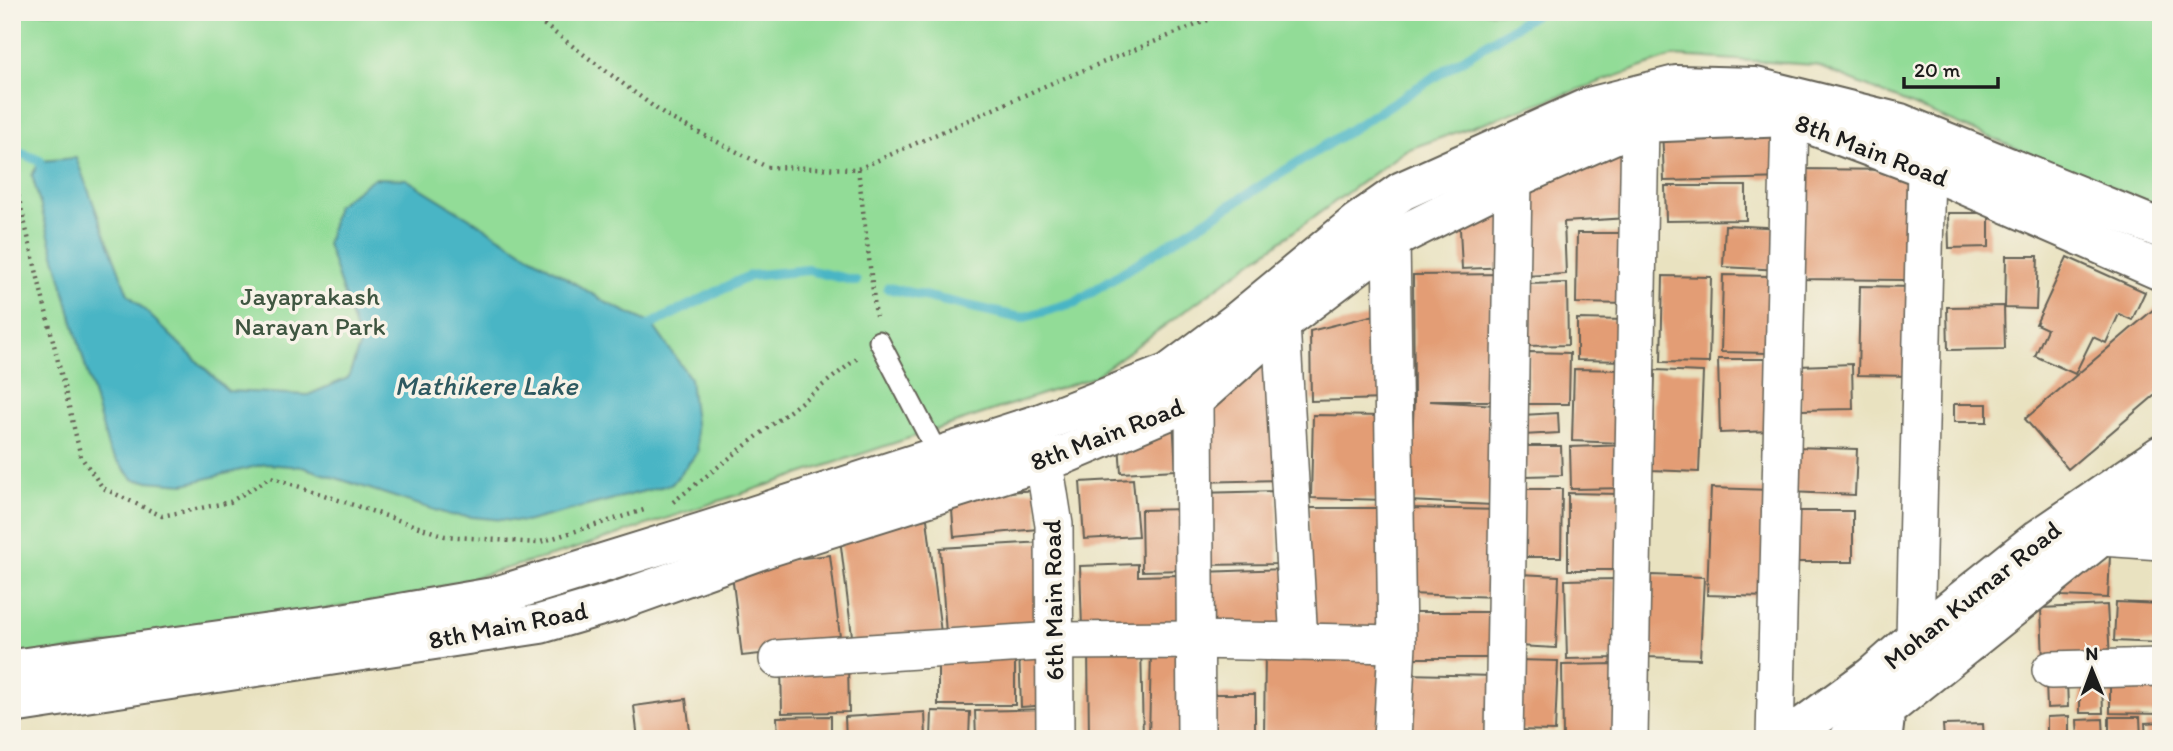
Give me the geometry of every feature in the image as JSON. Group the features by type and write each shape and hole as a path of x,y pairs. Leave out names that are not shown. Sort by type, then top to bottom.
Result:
{"street":[{"path":"945,473 1041,423 1169,373 1238,321 1358,222 1402,191 1589,107 1676,85 1755,87 1900,123 2161,229"},
{"name":"8th Main Road","path":"24,684 540,624 618,601 766,548 945,473 1038,463 1066,454 1194,400 1282,324 1391,240 1513,179 1640,123 1790,117 1926,168 2161,271"},
{"path":"1775,739 1790,117"},
{"path":"1629,739 1640,123"},
{"path":"1915,638 1926,168"},
{"path":"1504,739 1513,179"},
{"path":"1391,240 1397,644 1392,739"},
{"path":"1282,324 1299,642"},
{"path":"1194,400 1196,739"},
{"name":"Mohan Kumar Road","path":"1786,739 1872,676 2036,540 2161,456"},
{"name":"6th Main Road","path":"1038,463 1047,481 1054,525 1055,739"},
{"path":"1849,739 1890,724 2101,537 2161,495"},
{"path":"2101,537 2161,541"},
{"path":"778,659 1055,641 1195,640 1397,644"},
{"path":"2050,670 2161,667"}],"lane":[{"path":"879,341 945,473"}],"path":[{"path":"527,12 666,116 767,167 858,169 1052,83 1228,12"},
{"path":"664,505 677,501 879,341 858,169"},
{"path":"12,193 18,195 81,457 103,488 162,516 230,502 271,477 445,536 537,543 651,508"}],"green space":[{"name":"Jayaprakash Narayan Park","path":"12,12 2161,12 2161,208 1815,65 1674,56 1406,150 1094,377 565,552 408,596 12,660"}],"water":[{"name":"Mathikere Lake","path":"76,158 128,294 228,391 308,395 348,378 360,344 327,244 337,205 374,178 406,179 607,303 652,324 690,378 698,452 672,484 525,522 450,515 302,467 265,464 185,484 134,480 109,451 32,175 40,161"}],"building":[{"path":"1786,121 1788,178 1664,181 1662,125"},
{"path":"1625,152 1628,218 1564,222 1566,274 1523,276 1523,179"},
{"path":"1795,169 1907,170 1905,280 1793,279"},
{"path":"1665,186 1746,186 1746,220 1666,221"},
{"path":"1506,206 1510,267 1462,269 1459,208"},
{"path":"1948,213 1989,213 1989,247 1949,248"},
{"path":"1725,225 1784,228 1782,270 1723,267"},
{"path":"1577,233 1632,233 1631,304 1576,303"},
{"path":"2006,256 2038,256 2036,309 2005,308"},
{"path":"2067,257 2145,292 2132,320 2119,314 2106,343 2093,337 2075,374 2035,356 2047,329 2036,324"},
{"path":"1507,274 1507,401 1429,401 1496,405 1492,505 1409,501 1414,401 1413,275"},
{"path":"1723,275 1771,276 1769,353 1721,352"},
{"path":"1663,276 1711,277 1709,363 1661,362"},
{"path":"1567,283 1568,345 1526,346 1524,284"},
{"path":"1860,286 1913,287 1911,376 1858,375"},
{"path":"2161,303 2161,390 2068,469 2025,419"},
{"path":"2004,306 2005,349 1948,350 1947,307"},
{"path":"1387,312 1386,399 1311,401 1310,331"},
{"path":"1577,319 1627,320 1627,361 1577,360"},
{"path":"1529,352 1570,353 1569,404 1528,404"},
{"path":"1277,355 1282,480 1197,482 1199,405"},
{"path":"1718,359 1768,359 1770,431 1720,433"},
{"path":"1852,364 1853,409 1801,410 1799,366"},
{"path":"1574,369 1625,370 1623,443 1572,441"},
{"path":"1655,370 1703,372 1699,472 1652,470"},
{"path":"1954,404 1987,404 1987,422 1954,422"},
{"path":"1558,413 1559,433 1523,435 1522,415"},
{"path":"1313,415 1388,416 1387,500 1311,498"},
{"path":"1173,420 1176,470 1121,473 1119,442"},
{"path":"1629,445 1630,488 1571,489 1570,447"},
{"path":"1526,446 1561,446 1562,475 1526,476"},
{"path":"1794,447 1857,449 1855,495 1791,492"},
{"path":"1133,479 1138,536 1084,539 1080,482"},
{"path":"1711,488 1771,490 1767,597 1707,595"},
{"path":"1523,489 1562,489 1561,557 1522,557"},
{"path":"1037,490 1038,529 954,537 951,496"},
{"path":"1277,491 1278,564 1201,565 1199,493"},
{"path":"1568,493 1620,494 1620,570 1568,570"},
{"path":"1309,508 1390,508 1391,631 1310,632"},
{"path":"1410,508 1501,510 1498,597 1408,594"},
{"path":"1186,509 1187,570 1142,571 1141,510"},
{"path":"1794,511 1853,511 1853,562 1793,562"},
{"path":"927,519 941,633 853,644 839,530"},
{"path":"1045,542 1051,628 946,634 940,548"},
{"path":"830,555 841,645 742,656 731,566"},
{"path":"2110,555 2108,598 2062,596 2064,570"},
{"path":"1138,564 1138,576 1179,575 1181,624 1082,628 1080,566"},
{"path":"1286,569 1288,632 1205,634 1203,572"},
{"path":"1520,574 1559,576 1556,648 1518,646"},
{"path":"1651,575 1704,577 1700,659 1647,657"},
{"path":"1615,579 1616,658 1567,659 1565,580"},
{"path":"2116,602 2161,604 2161,643 2114,641"},
{"path":"2107,605 2110,659 2043,662 2041,608"},
{"path":"1403,612 1495,612 1494,658 1403,658"},
{"path":"1141,645 1143,739 1089,739 1088,646"},
{"path":"1265,649 1381,650 1380,739 1264,739"},
{"path":"1019,650 1048,650 1049,705 1021,707"},
{"path":"938,652 1015,652 1015,705 938,705"},
{"path":"1151,652 1193,653 1191,739 1149,739"},
{"path":"1515,660 1558,661 1555,731 1513,730"},
{"path":"848,664 849,712 782,713 781,665"},
{"path":"1615,664 1616,739 1563,739 1562,665"},
{"path":"1404,674 1496,676 1495,739 1403,739"},
{"path":"2110,677 2161,677 2161,714 2110,713"},
{"path":"2080,680 2102,680 2103,713 2080,713"},
{"path":"2067,681 2068,707 2047,708 2046,682"},
{"path":"1207,694 1255,694 1255,739 1207,739"},
{"path":"686,699 691,739 638,739 634,706"},
{"path":"1050,709 1051,739 976,739 975,711"},
{"path":"932,711 970,712 969,739 931,739"},
{"path":"925,712 926,739 846,739 845,717"},
{"path":"831,716 831,739 778,739 777,717"},
{"path":"2069,716 2069,739 2047,739 2047,717"},
{"path":"2109,717 2140,717 2141,739 2109,739"},
{"path":"2103,719 2104,739 2078,739 2077,720"},
{"path":"2161,722 2161,739 2146,739 2145,723"},
{"path":"1983,724 1984,739 1944,739 1943,725"}],"waterway":[{"path":"888,288 1021,318 1076,302 1538,12"},
{"path":"12,149 40,161 44,172"},
{"path":"642,329 749,276 808,270 856,281"}]}
